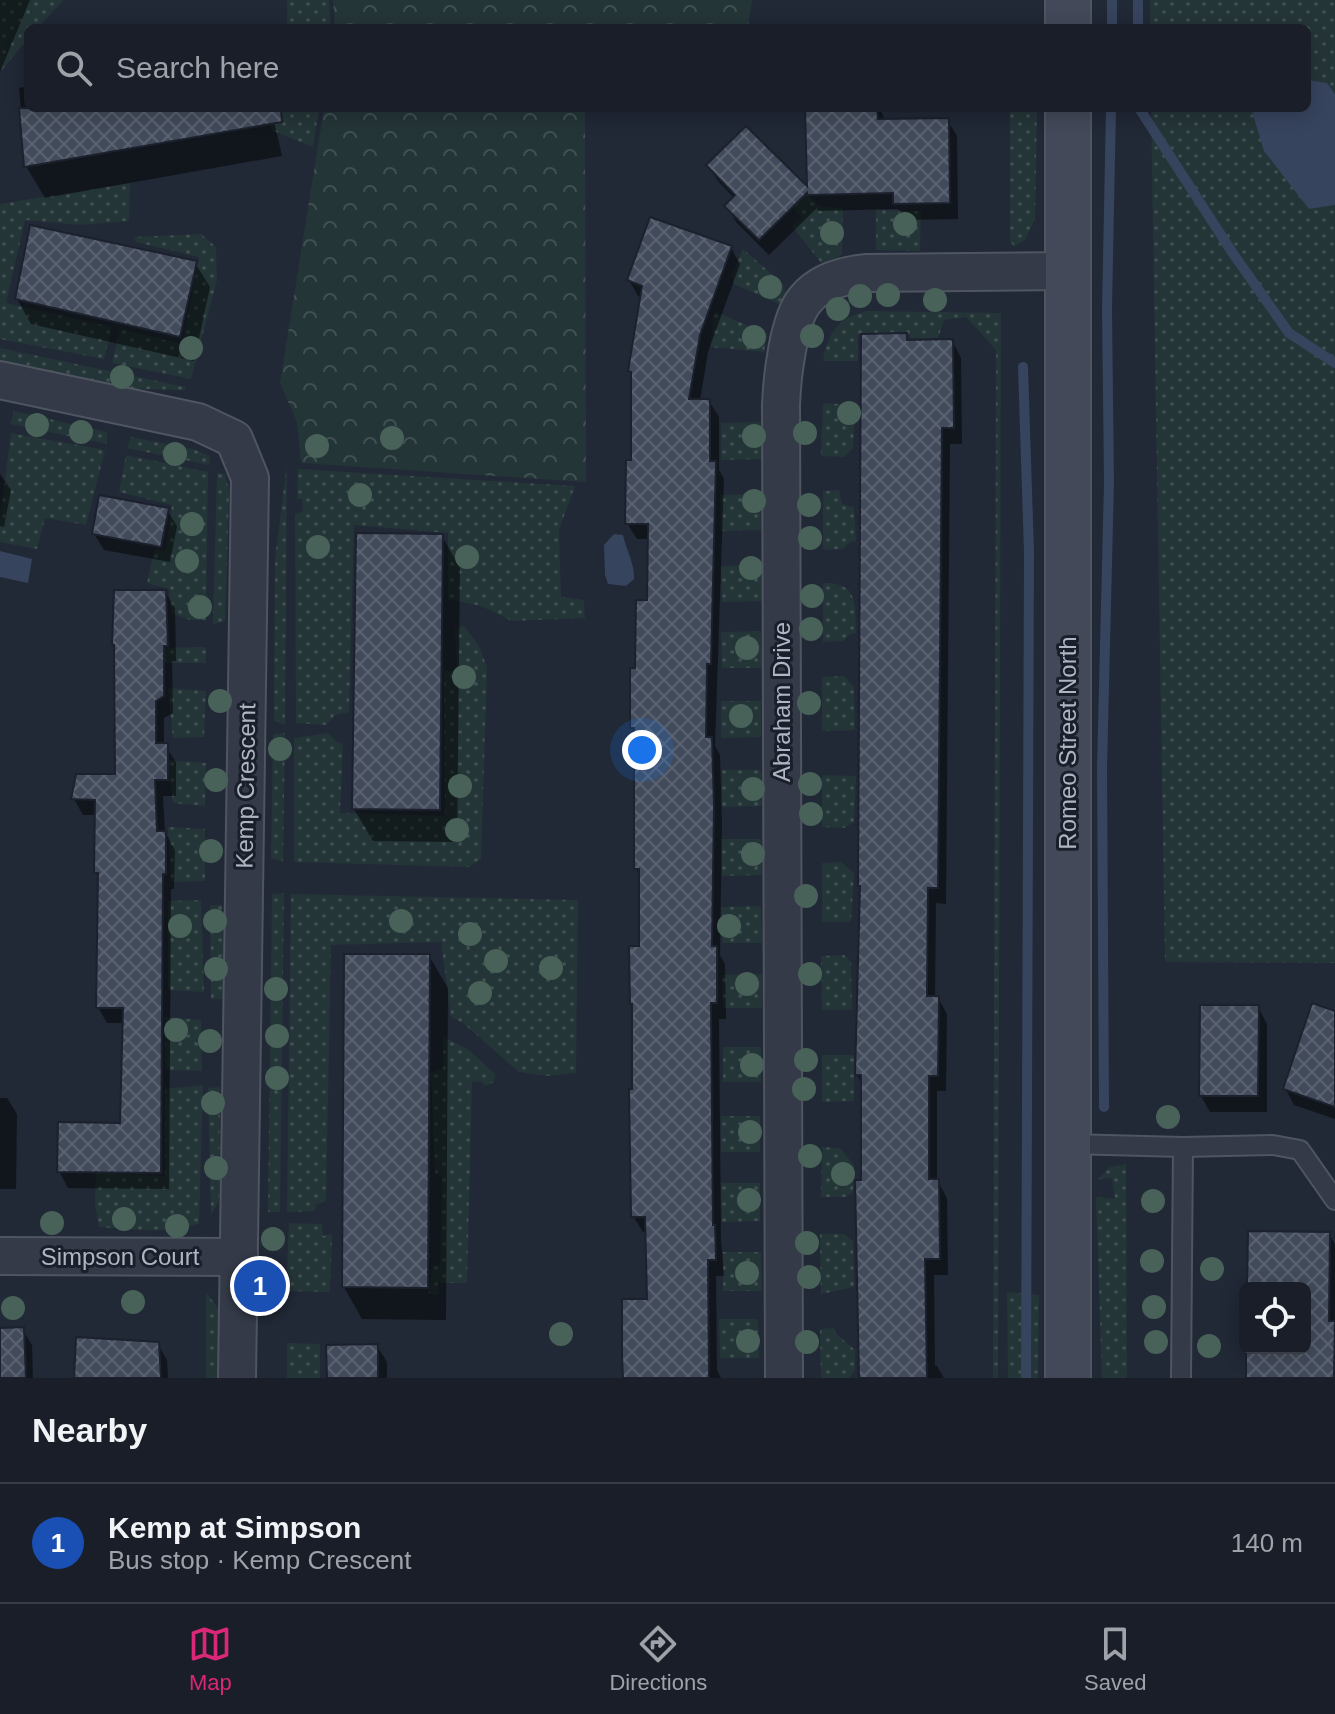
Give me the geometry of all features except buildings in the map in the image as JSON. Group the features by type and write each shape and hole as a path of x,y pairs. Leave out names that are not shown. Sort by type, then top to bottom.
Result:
{"main road":[{"path":"1068,0 1068,24"},
{"name":"Romeo Street North","path":"1068,112 1068,1378"}],"street":[{"name":"Abraham Drive","path":"784,1378 781,405 785,356 803,301 842,276 867,273 1068,271"},
{"name":"Kemp Crescent","path":"0,380 198,422 234,439 250,478 237,1378"},
{"name":"Simpson Court","path":"0,1256 239,1257"}],"lane":[{"path":"1068,1144 1183,1147 1273,1145 1300,1150 1335,1200"},
{"path":"1181,1378 1183,1147"}],"green space":[{"path":"0,0 64,0 41,24 24,24 24,44 0,72"},
{"path":"287,0 329,0 331,24 287,24"},
{"path":"333,0 752,0 749,24 335,24"},
{"path":"1150,0 1335,0 1335,963 1165,962 1151,112 1311,112 1311,24 1150,24"},
{"path":"268,112 318,112 313,147 271,130"},
{"path":"323,112 585,112 586,482 301,463 297,422 280,383"},
{"path":"1010,112 1037,112 1035,219 1026,239 1014,247 1010,241"},
{"path":"130,183 129,221 81,225 25,220 6,303 112,327 104,359 0,339 0,204"},
{"path":"807,195 821,207 843,208 842,255 822,264 792,226 802,218 793,207"},
{"path":"876,210 921,211 920,251 876,250"},
{"path":"201,234 216,247 217,280 191,379 112,363 120,329 182,344 199,257 136,242 134,237"},
{"path":"743,249 783,284 786,293 779,304 734,284 732,275"},
{"path":"714,311 767,334 764,352 710,347"},
{"path":"867,311 1001,313 998,1378 993,1378 996,350 966,317 944,320 938,338 911,338 907,332 858,334 858,361 823,361 827,343 841,322"},
{"path":"0,348 185,387 185,390 135,389 0,360"},
{"path":"823,403 855,405 853,448 844,457 821,456"},
{"path":"14,411 107,432 107,444 10,424"},
{"path":"761,422 761,459 721,460 721,423"},
{"path":"11,433 105,450 86,525 45,518 37,549 0,542 0,518"},
{"path":"131,437 193,449 210,456 209,465 127,448"},
{"path":"126,455 208,472 206,620 190,620 171,613 169,589 147,583 154,550 166,550 172,505 119,492"},
{"path":"287,464 285,725 274,721 275,559"},
{"path":"298,469 575,486 559,530 561,597 584,600 585,618 512,621 481,606 448,599 448,533 354,525 349,712 335,715 326,725 296,723 295,514 303,511 302,499 297,499"},
{"path":"217,473 225,474 229,491 225,621 213,624"},
{"path":"839,490 842,504 854,507 856,541 843,549 823,550 823,491"},
{"path":"760,494 761,530 721,531 720,495"},
{"path":"761,565 762,601 722,602 721,566"},
{"path":"823,583 843,586 853,597 856,633 843,641 823,642"},
{"path":"464,626 479,646 487,667 481,859 469,867 294,862 294,738 328,733 343,744 340,813 445,816 444,671 457,671 455,628"},
{"path":"761,631 762,668 722,668 721,632"},
{"path":"206,647 206,663 121,663 120,648"},
{"path":"844,676 854,687 855,730 822,731 822,677"},
{"path":"168,688 206,691 204,737 173,738"},
{"path":"721,701 761,701 761,737 721,738"},
{"path":"285,733 283,862 271,858 273,734"},
{"path":"168,760 206,763 205,806 173,803"},
{"path":"722,770 761,770 762,806 722,807"},
{"path":"822,775 856,776 854,822 844,828 822,827"},
{"path":"168,827 205,829 205,881 171,882"},
{"path":"721,839 761,839 762,875 722,876"},
{"path":"841,862 854,873 851,922 822,922 822,863"},
{"path":"284,893 280,1212 268,1212 272,894"},
{"path":"291,894 578,900 576,1073 546,1076 519,1072 463,1023 451,1017 441,942 331,945 326,1201 316,1205 315,1211 287,1212"},
{"path":"201,900 204,992 168,990 168,901"},
{"path":"210,905 222,905 224,999 211,999"},
{"path":"761,906 762,943 722,943 721,907"},
{"path":"844,955 851,962 852,1010 822,1010 821,956"},
{"path":"762,974 762,1008 723,1008 722,975"},
{"path":"164,1017 201,1020 202,1071 166,1070"},
{"path":"443,1037 469,1050 495,1074 494,1082 485,1086 481,1081 472,1082 467,1283 438,1283 439,1294 429,1294 432,1266 440,1265 442,1175 435,1173 431,1073 443,1068"},
{"path":"723,1047 761,1047 761,1082 723,1082"},
{"path":"822,1055 854,1055 854,1101 822,1102"},
{"path":"203,1085 199,1224 162,1230 99,1227 95,1203 96,1173 165,1176 165,1089"},
{"path":"220,1087 219,1201 211,1215 208,1088"},
{"path":"721,1116 760,1116 760,1152 721,1152"},
{"path":"822,1147 840,1148 854,1165 853,1192 845,1197 821,1197"},
{"path":"1126,1164 1127,1378 1102,1378 1096,1197 1115,1199 1112,1178 1098,1179 1110,1167"},
{"path":"721,1183 760,1183 760,1221 722,1222"},
{"path":"289,1223 322,1224 323,1236 332,1234 330,1292 286,1291"},
{"path":"820,1234 844,1234 853,1241 854,1287 821,1294"},
{"path":"723,1252 761,1252 762,1291 723,1291"},
{"path":"206,1292 219,1310 218,1378 206,1378"},
{"path":"1007,1292 1039,1295 1038,1378 1008,1378"},
{"path":"719,1319 758,1319 759,1358 720,1358"},
{"path":"834,1328 835,1333 855,1350 855,1370 849,1378 821,1378 820,1329"},
{"path":"287,1343 320,1344 320,1378 287,1378"}],"water":[{"path":"1311,81 1327,83 1335,94 1335,205 1309,209 1264,151 1252,112 1311,112"},
{"path":"614,534 623,535 633,568 634,579 626,586 608,584 605,575 604,545"},
{"path":"0,551 32,559 28,583 0,577"}],"waterway":[{"path":"1112,0 1112,24"},
{"path":"1138,0 1138,24"},
{"path":"1104,1107 1102,768 1109,482 1107,309 1111,112"},
{"path":"1142,112 1232,252 1289,333 1335,363"},
{"path":"1023,367 1029,552 1026,1378"}],"place":[{"name":"Kemp at Simpson","path":"260,1286"}]}
